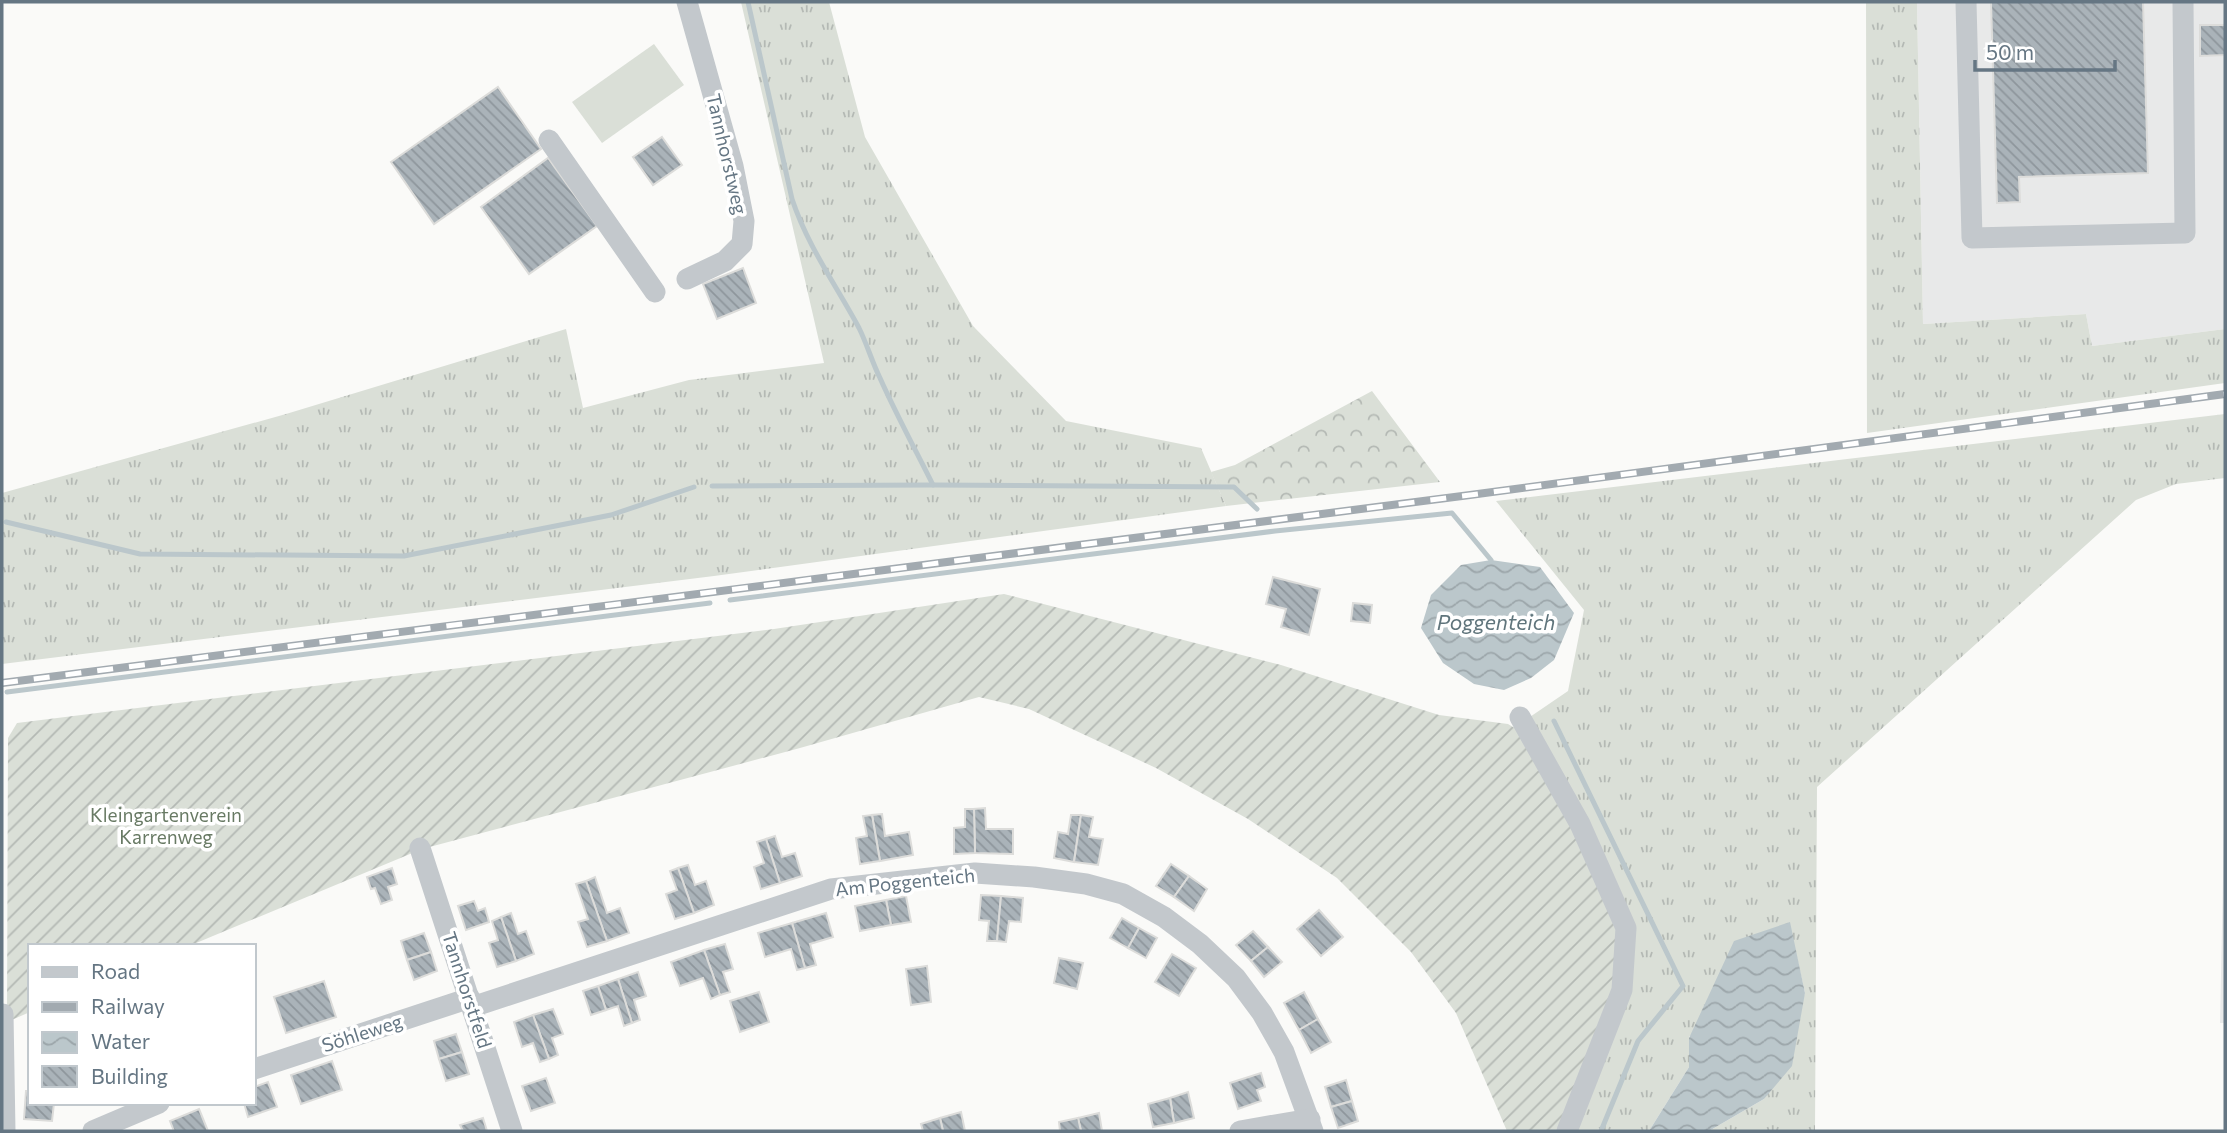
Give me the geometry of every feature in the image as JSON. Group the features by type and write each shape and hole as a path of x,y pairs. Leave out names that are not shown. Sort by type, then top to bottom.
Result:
{"street":[{"name":"Tannhorstweg","path":"687,2 733,166 744,221 742,244 724,261 687,279"},
{"path":"1966,2 1972,238 2185,233 2183,2"},
{"path":"548,140 655,292"},
{"path":"1520,717 1580,824 1626,928 1622,990 1567,1131"},
{"name":"Tannhorstfeld","path":"420,848 512,1131"},
{"name":"Am Poggenteich","path":"471,1002 831,889 975,873 1086,884 1123,894 1164,917 1200,944 1236,978 1262,1013 1284,1052 1311,1125"},
{"name":"Söhleweg","path":"256,1068 471,1002"},
{"path":"3,1014 5,1131"},
{"path":"93,1131 154,1105"},
{"path":"1240,1131 1311,1125"}],"shaded area":[{"path":"1917,2 2225,2 2225,329 2092,346 2086,314 1923,324"},
{"path":"2224,830 2225,1023 2220,1023"}],"green space":[{"path":"741,2 829,2 865,137 973,326 1066,421 1201,448 1226,506 714,576 2,664 2,493 286,414 566,329 583,408 689,380 824,363"},
{"path":"1866,2 1917,2 1923,324 2086,314 2092,346 2225,329 2225,383 1867,433"},
{"path":"654,44 684,85 602,143 572,102"},
{"path":"1372,391 1440,482 1226,506 1211,472 1235,465"},
{"path":"2225,414 2225,478 2176,484 2136,500 1817,787 1815,1131 1709,1131 1764,1099 1805,993 1789,922 1689,1037 1689,1067 1649,1131 1567,1131 1524,721 1568,691 1584,610 1496,501"},
{"name":"Kleingartenverein Karrenweg","path":"1004,594 1281,665 1439,715 1508,724 1523,733 1626,929 1622,991 1567,1131 1507,1131 1456,1013 1411,952 1337,878 1248,819 1156,768 1029,709 979,697 422,849 194,944 28,944 28,1013 7,1022 8,738 17,723 774,629"}],"water":[{"name":"Poggenteich","path":"1491,560 1540,567 1574,613 1554,660 1531,678 1504,690 1474,684 1443,663 1421,628 1431,595 1461,565"},
{"path":"1790,922 1805,993 1792,1066 1764,1099 1709,1131 1649,1131 1689,1067 1689,1038 1734,941"}],"building":[{"path":"1991,2 2143,2 2148,173 2019,177 2020,202 1997,203"},
{"path":"2200,25 2225,25 2225,55 2200,56"},
{"path":"498,87 541,149 434,224 391,162"},
{"path":"662,137 682,165 653,185 633,157"},
{"path":"548,158 597,226 529,274 481,207"},
{"path":"743,268 756,303 717,319 703,284"},
{"path":"1273,577 1320,589 1309,635 1281,627 1286,609 1266,604"},
{"path":"1353,603 1372,605 1370,623 1351,621"},
{"path":"985,808 986,829 1013,829 1013,854 975,853 974,809"},
{"path":"965,809 974,809 975,853 954,854 954,828 965,827"},
{"path":"882,814 885,836 909,832 913,855 880,861 872,815"},
{"path":"872,815 880,861 860,864 856,838 867,836 863,816"},
{"path":"1071,815 1081,815 1074,862 1054,858 1058,832 1068,834"},
{"path":"1081,815 1093,817 1089,837 1103,839 1098,865 1074,862"},
{"path":"775,836 782,857 795,853 802,876 780,883 766,839"},
{"path":"766,839 780,883 761,889 754,867 764,863 757,842"},
{"path":"1171,864 1189,876 1174,897 1156,886"},
{"path":"688,865 695,885 706,881 714,905 694,913 678,868"},
{"path":"392,868 397,884 388,887 392,900 381,904 367,877"},
{"path":"678,868 694,913 675,919 666,894 677,890 670,871"},
{"path":"1189,876 1207,889 1194,911 1174,897"},
{"path":"595,877 607,913 620,908 629,933 607,941 586,881"},
{"path":"586,881 607,941 587,947 578,922 588,919 576,884"},
{"path":"981,895 1001,896 997,941 987,941 989,921 979,920"},
{"path":"906,896 911,922 891,925 886,900"},
{"path":"1001,896 1023,898 1021,922 1009,921 1006,942 997,941"},
{"path":"886,900 891,925 860,931 855,906"},
{"path":"474,901 478,911 485,908 489,922 466,930 458,906"},
{"path":"1319,910 1343,937 1321,956 1297,929"},
{"path":"511,913 518,934 526,931 534,954 516,961 501,917"},
{"path":"826,913 833,937 810,944 816,965 805,968 792,923"},
{"path":"501,917 516,961 497,967 489,943 498,940 492,921"},
{"path":"1122,918 1139,928 1128,948 1110,938"},
{"path":"792,923 805,968 797,970 791,949 765,957 758,933"},
{"path":"1139,928 1157,938 1146,958 1128,948"},
{"path":"1253,931 1268,947 1251,961 1236,945"},
{"path":"424,933 431,952 407,960 401,941"},
{"path":"725,944 733,969 723,972 730,992 720,995 704,950"},
{"path":"1268,947 1282,962 1264,977 1251,961"},
{"path":"704,950 720,995 711,999 703,978 680,986 671,962"},
{"path":"431,952 437,971 414,980 407,960"},
{"path":"1172,954 1196,968 1179,996 1155,982"},
{"path":"1059,958 1083,963 1077,989 1054,983"},
{"path":"927,966 931,1002 911,1005 906,969"},
{"path":"638,972 646,996 634,1000 640,1020 632,1023 618,979"},
{"path":"618,979 632,1023 624,1026 618,1006 606,1010 598,986"},
{"path":"324,981 336,1017 286,1033 274,997"},
{"path":"598,986 606,1010 591,1015 583,991"},
{"path":"759,992 769,1022 740,1032 730,1001"},
{"path":"1304,992 1318,1019 1299,1030 1284,1003"},
{"path":"553,1009 563,1034 552,1038 558,1055 549,1059 533,1015"},
{"path":"533,1015 549,1059 540,1062 533,1043 522,1047 514,1022"},
{"path":"1318,1019 1331,1042 1311,1053 1299,1030"},
{"path":"456,1034 462,1052 439,1059 434,1041"},
{"path":"462,1052 469,1074 446,1081 439,1059"},
{"path":"332,1061 342,1090 301,1104 291,1075"},
{"path":"1261,1073 1265,1087 1257,1090 1261,1101 1238,1109 1230,1083"},
{"path":"546,1078 555,1103 531,1111 522,1086"},
{"path":"1346,1080 1352,1101 1331,1107 1325,1087"},
{"path":"268,1082 277,1107 248,1117 245,1105 256,1105 256,1086"},
{"path":"26,1091 28,1105 54,1105 52,1121 24,1119"},
{"path":"1188,1092 1194,1118 1174,1123 1170,1098"},
{"path":"1170,1098 1174,1123 1153,1127 1148,1104"},
{"path":"1352,1101 1358,1121 1338,1128 1331,1107"},
{"path":"199,1109 208,1131 174,1131 170,1121"},
{"path":"961,1112 965,1131 943,1131 940,1118"},
{"path":"1099,1113 1102,1131 1081,1131 1078,1118"},
{"path":"483,1118 487,1131 463,1131 460,1125"},
{"path":"940,1118 943,1131 923,1131 921,1124"},
{"path":"1078,1118 1081,1131 1060,1131 1059,1122"}],"waterway":[{"path":"748,2 792,199 814,250 859,328 877,372 933,485"},
{"path":"712,486 1234,487 1257,509"},
{"path":"6,522 140,554 404,556 611,515 694,487"},
{"path":"730,600 1275,531 1452,513 1491,560"},
{"path":"7,692 710,603"},
{"path":"1554,721 1683,986 1638,1041 1601,1131"}],"railway":[{"path":"2,683 1470,495 2225,394"}]}
